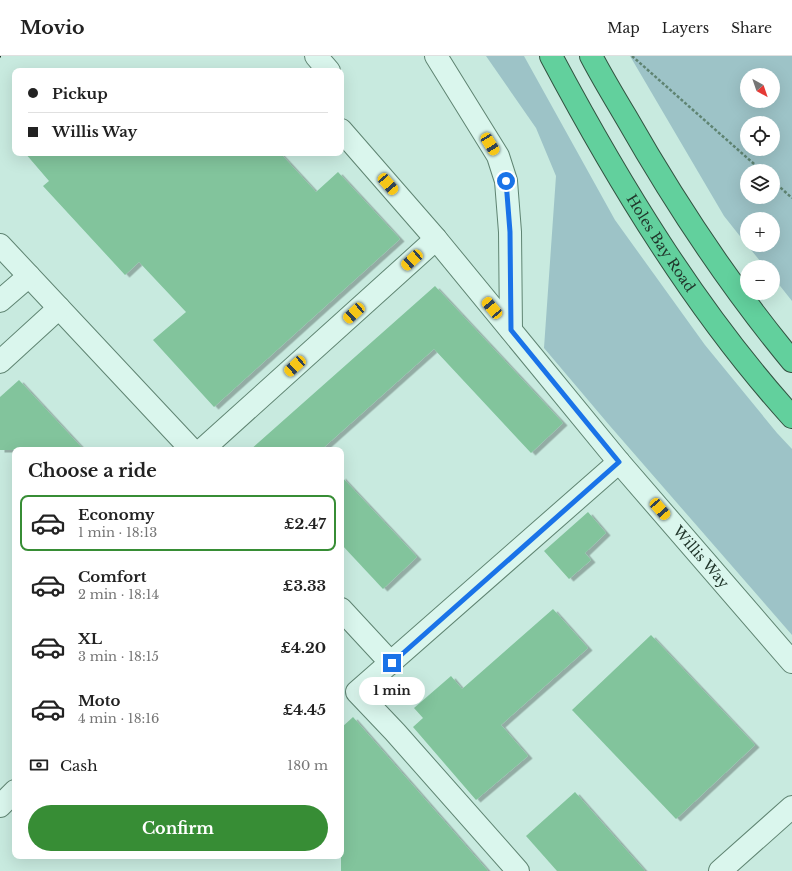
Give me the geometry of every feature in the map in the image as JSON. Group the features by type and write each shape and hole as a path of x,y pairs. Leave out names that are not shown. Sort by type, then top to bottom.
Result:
{"highway":[{"name":"Holes Bay Road","path":"551,56 623,183 671,259 713,320 749,367 792,417"},
{"path":"591,56 650,159 685,215 726,276 764,327 792,361"}],"street":[{"path":"316,56 326,68"},
{"path":"436,56 498,156 506,181 510,232 511,330"},
{"name":"Willis Way","path":"344,133 436,239 619,462 792,662"},
{"path":"205,447 436,239"},
{"path":"0,245 189,447"},
{"path":"0,301 29,276"},
{"path":"0,362 59,308"},
{"path":"518,871 395,732 357,692 392,663 619,462"},
{"path":"344,612 392,663"},
{"path":"0,806 12,793"},
{"path":"720,871 792,807"}],"path":[{"path":"632,56 754,164"},
{"path":"780,187 792,198"}],"shaded area":[{"path":"486,56 524,56 615,220 705,345 777,433 792,449 792,635 544,348 556,176 536,128"},
{"path":"630,56 792,56 792,301 780,286 780,260 759,260 753,252 780,252 780,212 740,212 740,236 724,216"}],"building":[{"path":"28,156 283,156 316,192 338,172 400,239 214,407 153,340 186,312 139,262 125,275 43,186 49,181"},
{"path":"435,286 563,423 531,453 434,349 324,447 253,447"},
{"path":"19,380 81,447 12,447 12,450 0,450 0,397"},
{"path":"344,479 417,557 383,589 344,547"},
{"path":"588,512 606,533 585,553 591,560 569,579 544,551"},
{"path":"553,609 588,648 501,725 528,756 476,800 413,727 423,718 414,708 451,676 462,689"},
{"path":"651,635 755,745 676,819 572,710"},
{"path":"353,717 488,871 341,871 341,859 344,859 344,725"},
{"path":"575,792 645,871 557,871 526,836"}],"route":[{"path":"392,663 619,462 511,330 510,232 506,181"}]}
